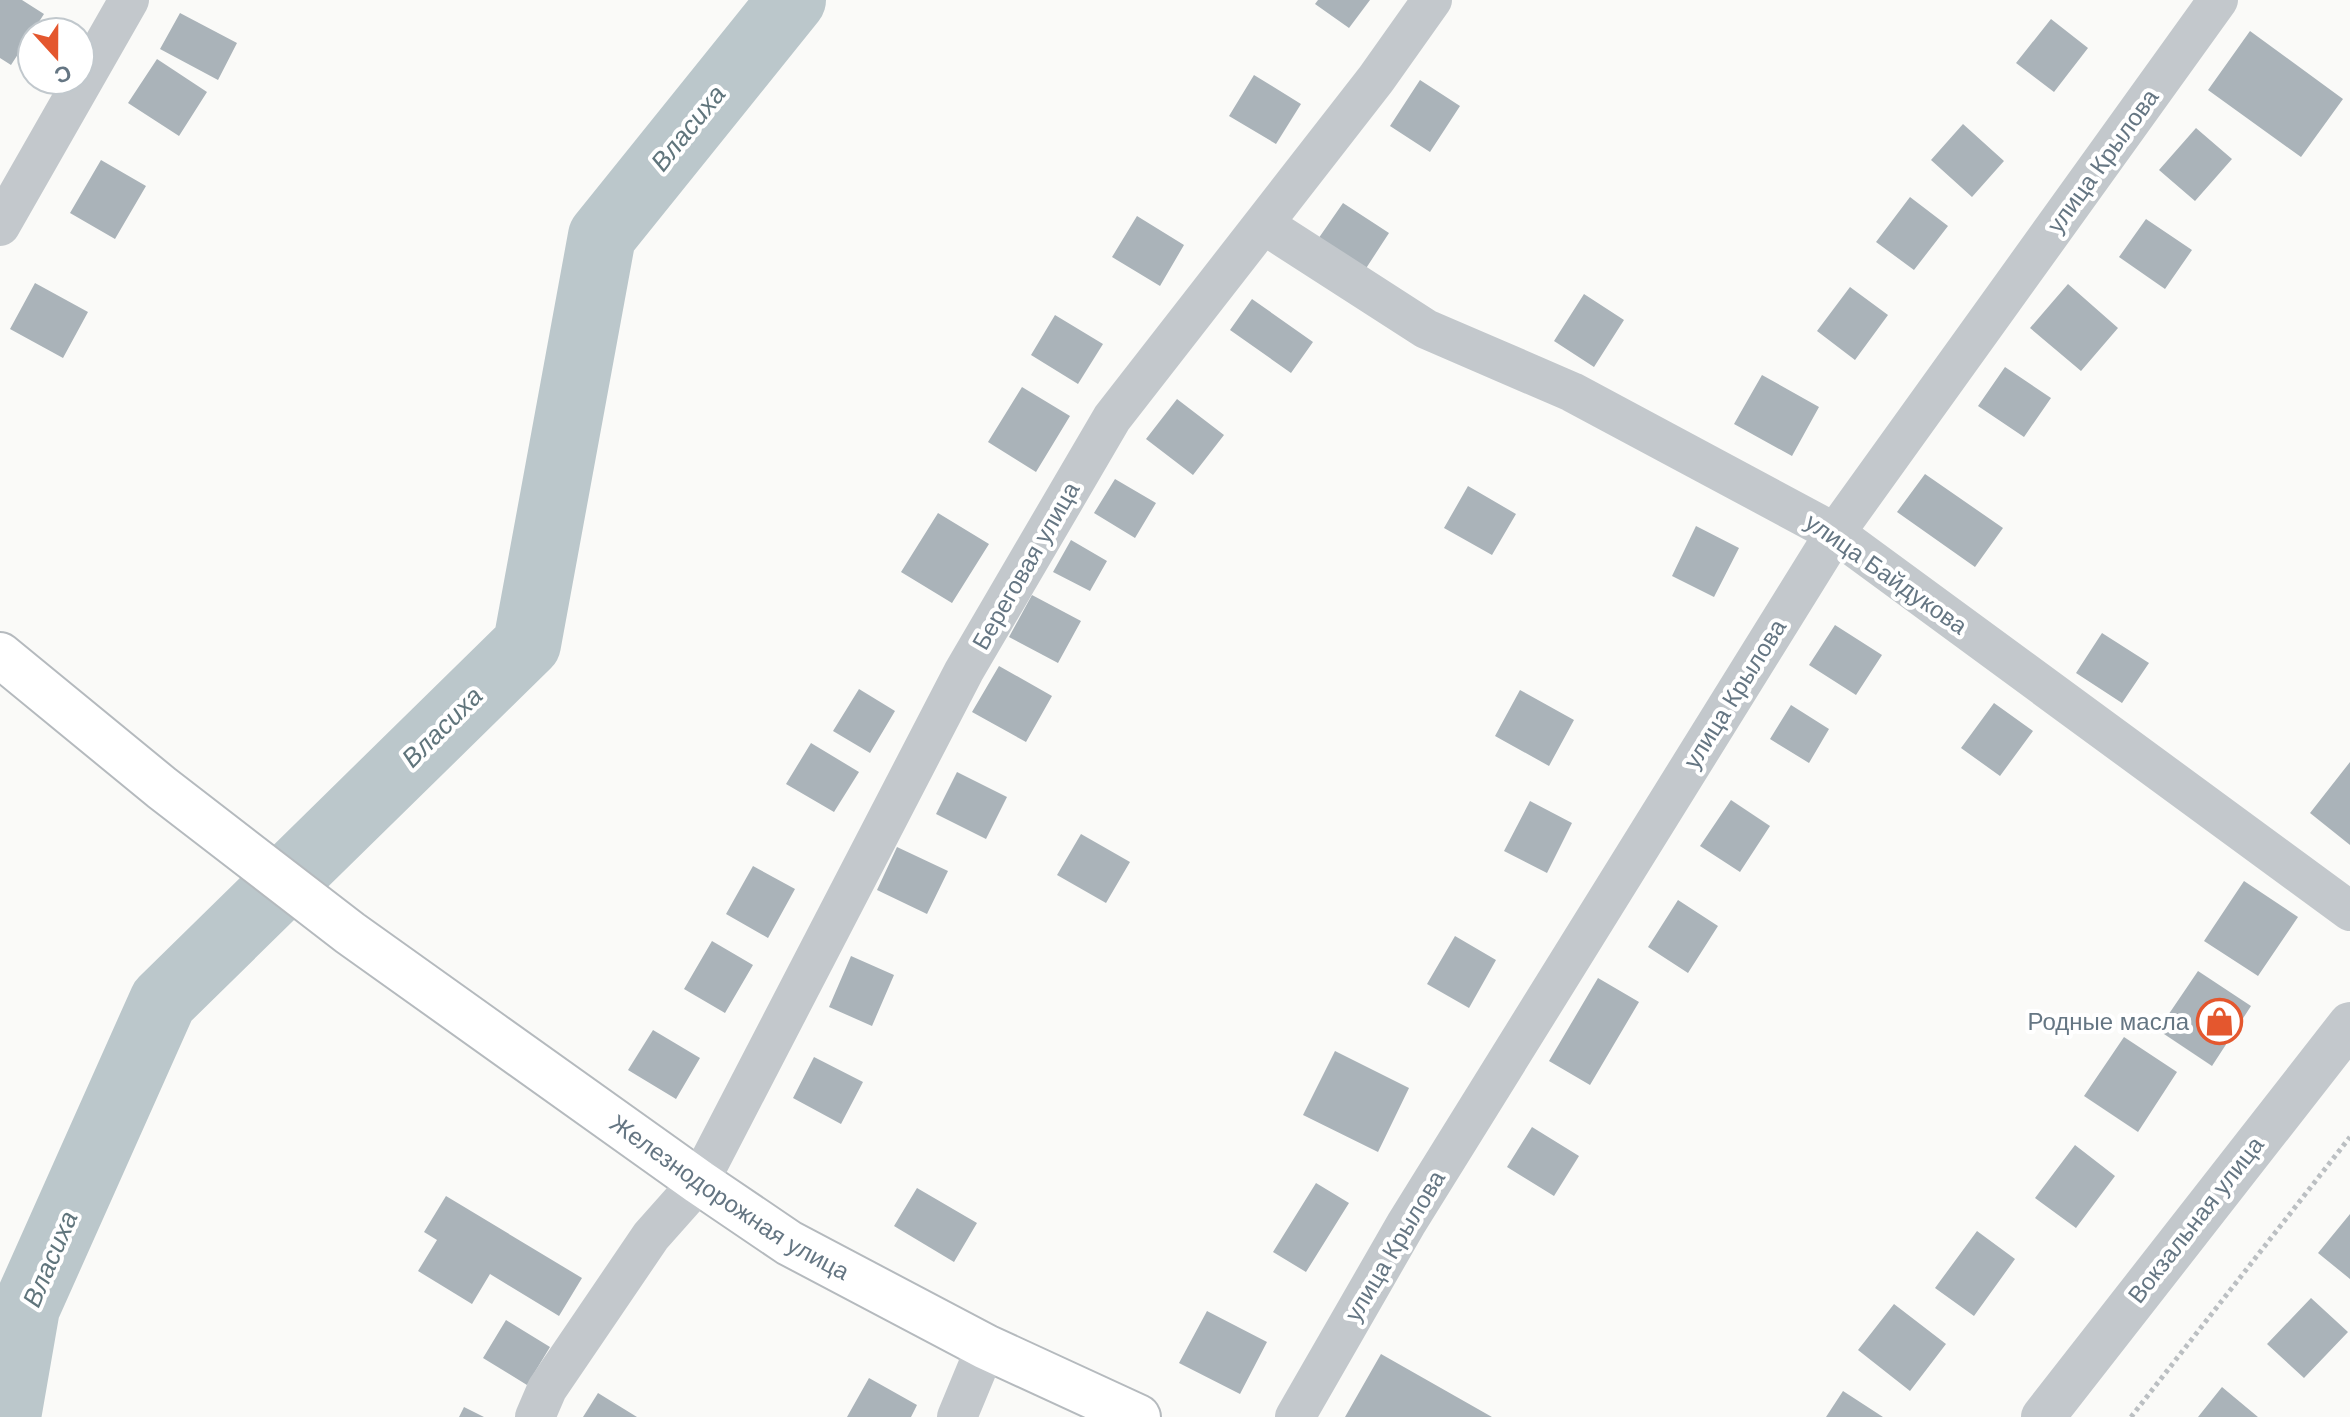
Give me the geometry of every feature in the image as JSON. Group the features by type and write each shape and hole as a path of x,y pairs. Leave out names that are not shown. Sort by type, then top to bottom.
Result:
{"main road":[{"name":"Железнодорожная улица","path":"0,655 162,788 350,933 789,1243 986,1347 1138,1417"}],"street":[{"path":"0,226 129,0"},
{"name":"Береговая улица","path":"535,1417 547,1389 651,1236 699,1182 964,671 1112,418 1376,79 1432,0"},
{"name":"улица Крылова","path":"1295,1417 1406,1224 1835,533 2218,0"},
{"name":"улица Байдукова","path":"1263,224 1426,329 1572,392 1835,533 2350,911"},
{"name":"Вокзальная улица","path":"2043,1417 2350,1024"},
{"path":"957,1417 986,1347"}],"path":[{"path":"2131,1417 2350,1137"}],"building":[{"path":"0,0 22,0 44,14 16,16 16,57 11,65 0,58"},
{"path":"1318,0 1370,0 1349,28 1315,4"},
{"path":"180,13 237,43 218,80 160,49"},
{"path":"2051,19 2088,48 2054,92 2016,63"},
{"path":"2250,31 2343,99 2301,157 2208,90"},
{"path":"157,59 207,92 179,136 128,103"},
{"path":"1254,75 1301,104 1276,144 1229,116"},
{"path":"1420,80 1460,106 1430,152 1390,126"},
{"path":"1963,124 2004,161 1972,197 1931,160"},
{"path":"2196,128 2232,159 2195,201 2159,170"},
{"path":"101,160 146,186 115,239 70,213"},
{"path":"1910,197 1948,226 1914,270 1876,242"},
{"path":"1343,203 1389,233 1363,273 1316,242"},
{"path":"1137,216 1184,245 1160,286 1112,257"},
{"path":"2146,219 2192,250 2165,289 2119,257"},
{"path":"35,283 88,312 63,358 10,329"},
{"path":"2068,284 2118,328 2081,371 2030,328"},
{"path":"1850,287 1888,315 1855,360 1817,331"},
{"path":"1584,294 1624,320 1594,367 1554,341"},
{"path":"1252,299 1313,342 1291,373 1230,330"},
{"path":"1055,315 1103,344 1078,384 1031,355"},
{"path":"2005,367 2051,398 2024,437 1978,406"},
{"path":"1762,375 1819,407 1792,456 1734,424"},
{"path":"1022,387 1070,416 1036,472 988,442"},
{"path":"1177,399 1224,435 1193,475 1146,439"},
{"path":"1925,474 2003,528 1975,567 1897,512"},
{"path":"1115,479 1156,503 1135,538 1094,513"},
{"path":"1468,486 1516,514 1492,555 1444,528"},
{"path":"938,513 989,544 952,603 901,572"},
{"path":"1696,526 1739,548 1714,597 1672,576"},
{"path":"1071,540 1107,561 1090,591 1053,572"},
{"path":"1032,595 1081,621 1058,663 1009,637"},
{"path":"1835,625 1882,655 1856,695 1809,665"},
{"path":"2102,633 2149,663 2122,703 2076,673"},
{"path":"999,666 1052,696 1026,742 972,712"},
{"path":"859,689 895,711 870,753 833,731"},
{"path":"1520,690 1574,720 1549,766 1495,736"},
{"path":"1994,703 2033,731 2000,776 1961,748"},
{"path":"1791,705 1829,729 1809,763 1770,739"},
{"path":"811,743 859,772 834,812 786,784"},
{"path":"2350,762 2350,845 2310,813"},
{"path":"957,772 1007,797 986,839 936,814"},
{"path":"1731,800 1770,826 1740,872 1700,846"},
{"path":"1530,801 1572,823 1547,873 1504,851"},
{"path":"1081,834 1130,862 1106,903 1057,875"},
{"path":"897,847 948,871 927,914 877,890"},
{"path":"753,866 795,889 768,938 726,914"},
{"path":"2244,881 2298,917 2258,976 2204,941"},
{"path":"1678,900 1718,926 1688,973 1648,947"},
{"path":"1455,936 1496,960 1469,1008 1427,984"},
{"path":"712,941 753,965 725,1013 684,989"},
{"path":"851,956 894,975 872,1026 829,1007"},
{"path":"2198,971 2251,1006 2212,1066 2158,1030"},
{"path":"1598,978 1639,1002 1590,1085 1549,1061"},
{"path":"653,1030 700,1058 676,1099 628,1070"},
{"path":"2124,1037 2177,1072 2138,1132 2084,1096"},
{"path":"1335,1051 1409,1088 1378,1152 1303,1115"},
{"path":"814,1057 863,1082 841,1124 793,1098"},
{"path":"1532,1127 1579,1156 1554,1196 1507,1167"},
{"path":"2075,1145 2115,1176 2076,1228 2035,1198"},
{"path":"1316,1183 1349,1203 1306,1272 1273,1252"},
{"path":"917,1188 977,1223 954,1262 894,1226"},
{"path":"446,1196 582,1278 559,1316 490,1274 472,1304 418,1271 437,1240 424,1232"},
{"path":"2350,1214 2350,1279 2318,1253"},
{"path":"1977,1231 2015,1259 1974,1316 1935,1288"},
{"path":"2311,1298 2348,1332 2304,1378 2267,1344"},
{"path":"1894,1304 1946,1344 1910,1391 1858,1350"},
{"path":"1207,1311 1267,1342 1240,1394 1179,1363"},
{"path":"506,1320 550,1347 527,1385 483,1358"},
{"path":"1381,1354 1492,1417 1345,1417"},
{"path":"869,1378 917,1405 911,1417 847,1417"},
{"path":"2222,1387 2258,1417 2198,1417"},
{"path":"1843,1391 1883,1417 1826,1417"},
{"path":"598,1393 637,1417 583,1417"},
{"path":"464,1407 484,1417 459,1417"}],"waterway":[{"name":"Власиха","path":"7,1417 26,1308 163,1001 527,644 602,236 792,0"}],"place":[{"name":"Родные масла","path":"2220,1022"}]}
